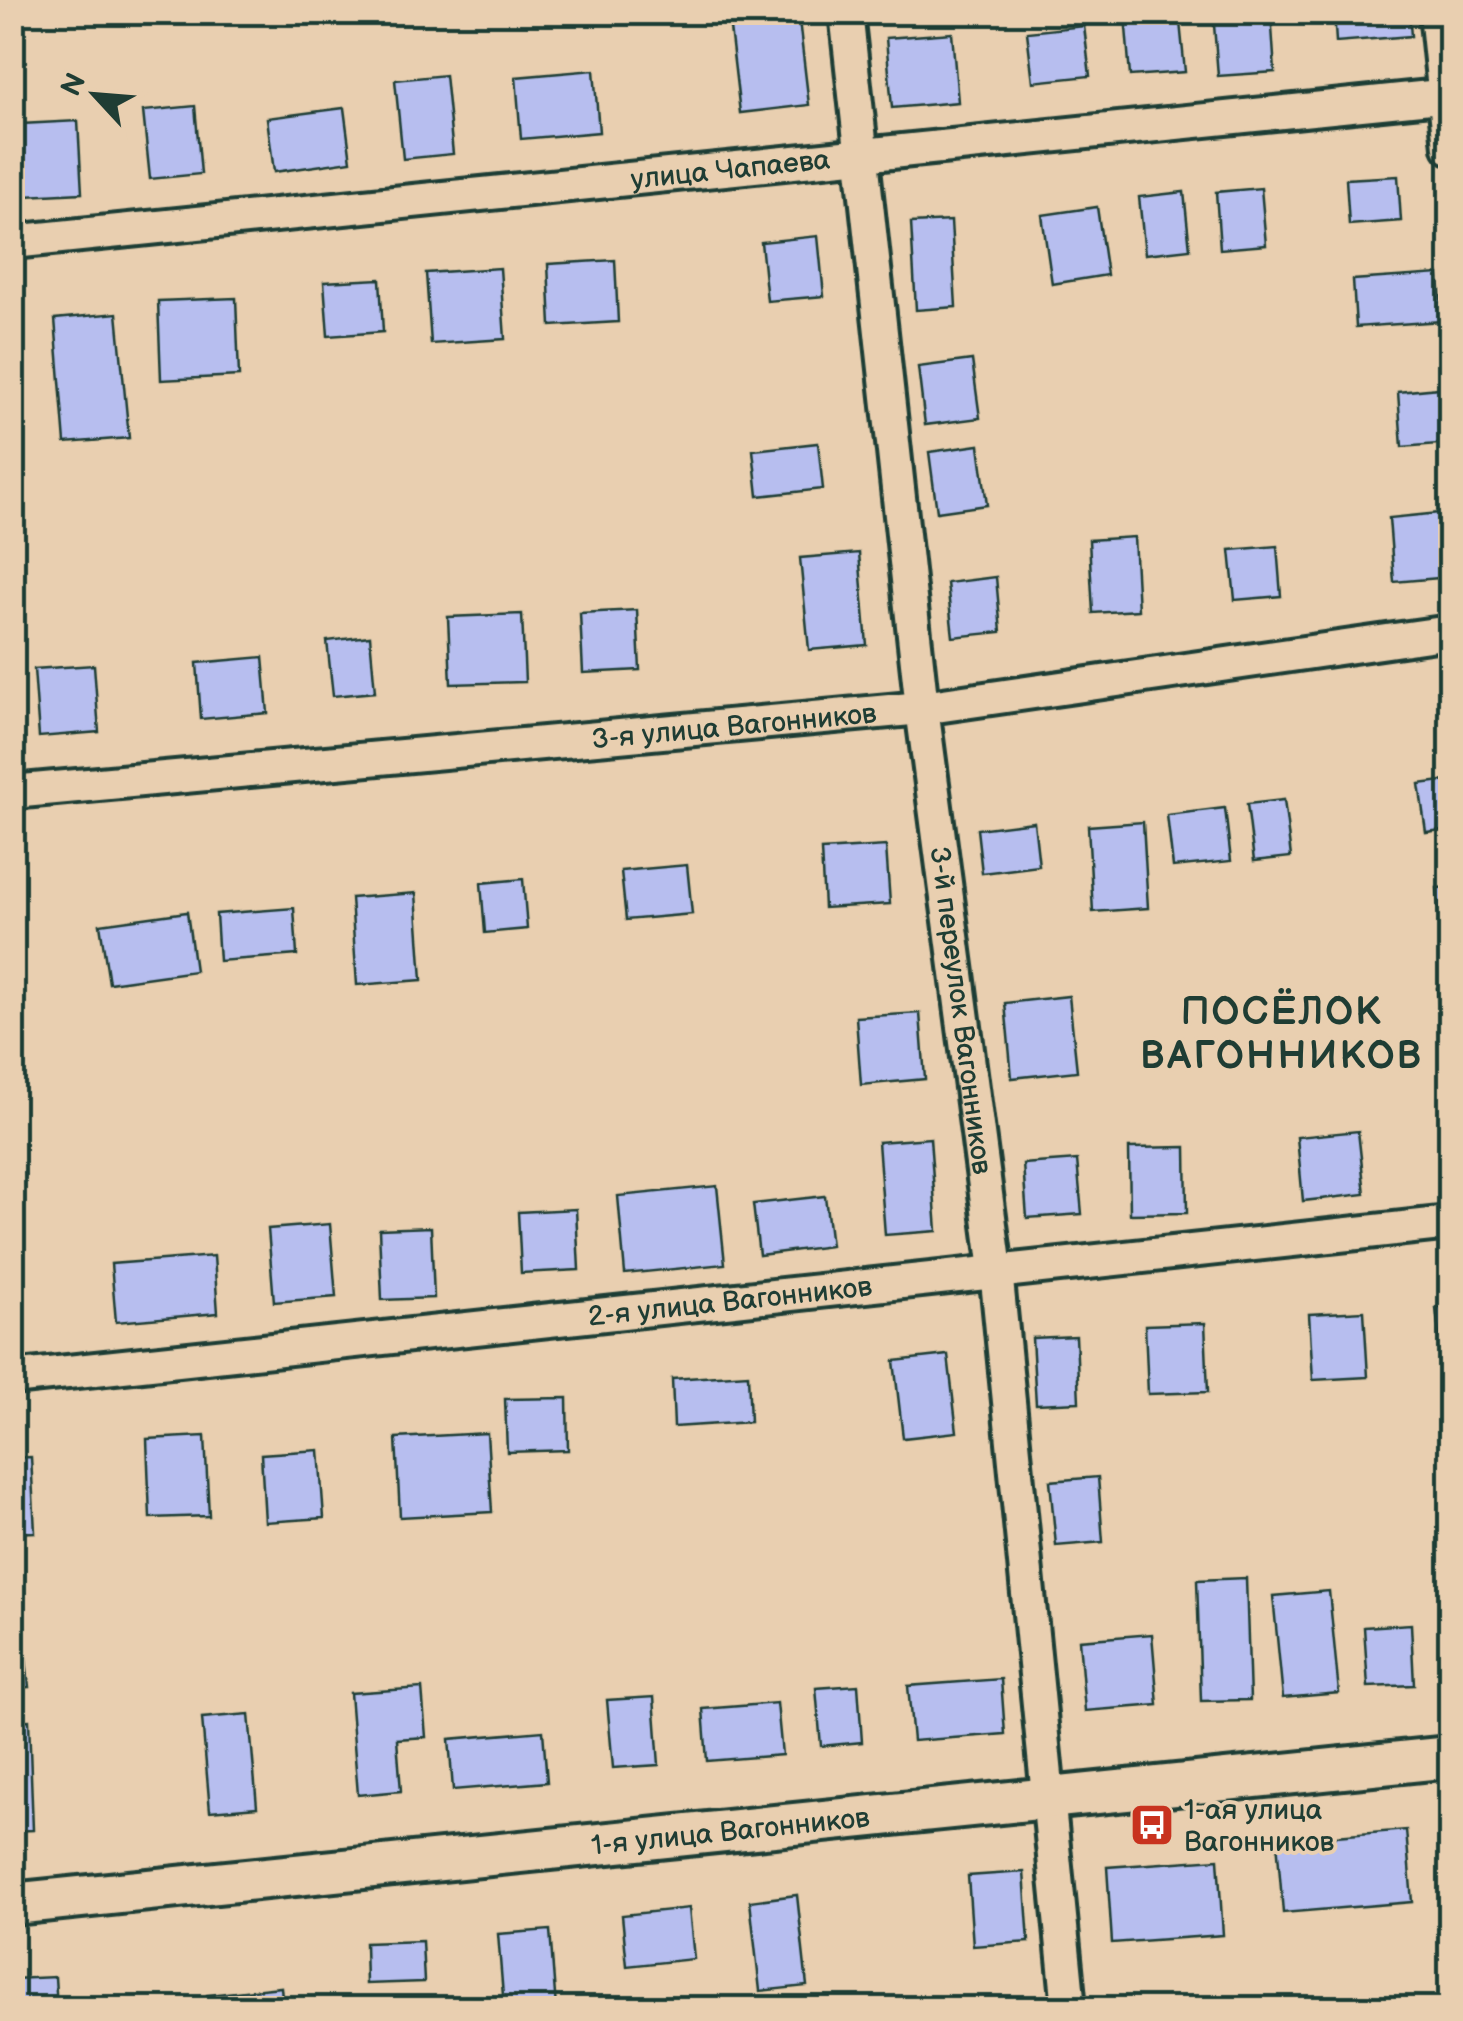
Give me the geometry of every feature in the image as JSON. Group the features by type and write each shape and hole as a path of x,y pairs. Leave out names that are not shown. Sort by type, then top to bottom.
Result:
{"street":[{"name":"3-й переулок Вагонников","path":"846,12 922,708 996,1270 1068,2008"},
{"path":"1436,12 1448,96 1450,147"},
{"name":"улица Чапаева","path":"12,242 1448,96"},
{"name":"3-я улица Вагонников","path":"12,792 922,708 1450,632"},
{"name":"2-я улица Вагонников","path":"12,1378 1450,1224"},
{"name":"1-я улица Вагонников","path":"12,1904 1450,1757"}],"building":[{"path":"1179,12 1185,72 1130,76 1125,15"},
{"path":"1213,12 1271,12 1275,72 1218,76"},
{"path":"1334,12 1409,12 1411,36 1336,42"},
{"path":"799,20 809,105 740,113 730,28"},
{"path":"1084,26 1090,76 1033,82 1027,32"},
{"path":"952,33 958,102 892,108 886,38"},
{"path":"594,70 599,132 521,139 516,77"},
{"path":"445,75 453,154 403,159 395,80"},
{"path":"195,106 201,174 150,179 143,111"},
{"path":"344,108 351,161 274,172 267,118"},
{"path":"78,121 82,193 25,196 21,124"},
{"path":"1398,176 1401,221 1349,225 1346,179"},
{"path":"1261,188 1266,245 1220,249 1216,192"},
{"path":"1184,192 1190,249 1145,254 1139,197"},
{"path":"1097,207 1107,275 1052,284 1042,215"},
{"path":"951,221 956,307 916,310 911,223"},
{"path":"818,236 824,296 767,301 761,242"},
{"path":"615,260 618,322 551,326 548,264"},
{"path":"500,268 505,339 431,344 426,273"},
{"path":"1439,274 1442,321 1356,327 1353,280"},
{"path":"380,279 383,332 328,336 324,282"},
{"path":"236,298 239,376 161,380 158,301"},
{"path":"117,313 129,438 65,443 55,319"},
{"path":"972,360 980,418 925,425 918,367"},
{"path":"1450,387 1450,443 1402,447 1398,392"},
{"path":"818,443 823,489 758,496 753,450"},
{"path":"979,445 987,505 937,512 929,452"},
{"path":"1450,512 1450,577 1394,582 1389,518"},
{"path":"1134,537 1138,610 1093,613 1089,540"},
{"path":"1277,546 1281,596 1235,600 1230,550"},
{"path":"859,553 867,645 809,650 800,558"},
{"path":"996,577 1001,632 953,637 947,583"},
{"path":"637,610 640,670 583,673 580,613"},
{"path":"522,614 525,682 451,684 448,617"},
{"path":"370,636 375,692 333,696 327,641"},
{"path":"263,657 268,713 201,719 197,663"},
{"path":"94,665 99,732 39,737 34,669"},
{"path":"1450,780 1450,829 1426,832 1419,784"},
{"path":"1284,800 1291,857 1254,861 1247,804"},
{"path":"1225,808 1231,861 1173,867 1167,815"},
{"path":"1034,822 1039,866 982,873 977,829"},
{"path":"1143,822 1148,908 1093,912 1088,826"},
{"path":"886,846 890,904 824,908 821,850"},
{"path":"687,865 692,914 626,920 621,871"},
{"path":"523,879 527,929 485,933 481,883"},
{"path":"1450,887 1450,940 1441,941 1437,888"},
{"path":"416,893 422,980 357,985 351,898"},
{"path":"294,908 297,955 219,961 216,914"},
{"path":"187,912 195,971 109,983 100,924"},
{"path":"1450,987 1450,1039 1441,1040 1437,988"},
{"path":"1069,996 1077,1071 1012,1078 1005,1003"},
{"path":"920,1013 925,1079 861,1085 856,1017"},
{"path":"1358,1131 1365,1194 1303,1201 1297,1137"},
{"path":"930,1138 937,1231 885,1235 878,1142"},
{"path":"1186,1147 1187,1213 1130,1214 1129,1148"},
{"path":"1077,1160 1082,1214 1027,1218 1023,1164"},
{"path":"717,1186 725,1264 625,1274 618,1196"},
{"path":"825,1196 831,1246 759,1255 753,1204"},
{"path":"576,1209 579,1270 521,1273 518,1212"},
{"path":"330,1224 336,1297 274,1302 268,1229"},
{"path":"431,1227 434,1298 382,1300 379,1229"},
{"path":"214,1256 218,1313 116,1322 111,1264"},
{"path":"1450,1306 1450,1370 1443,1371 1436,1308"},
{"path":"1364,1311 1368,1377 1313,1380 1309,1314"},
{"path":"1205,1323 1208,1392 1148,1394 1145,1325"},
{"path":"1076,1336 1079,1402 1036,1404 1032,1338"},
{"path":"948,1355 957,1432 903,1438 894,1361"},
{"path":"748,1374 750,1422 674,1427 672,1379"},
{"path":"567,1398 568,1450 507,1452 505,1399"},
{"path":"487,1433 492,1512 400,1517 396,1438"},
{"path":"205,1436 209,1516 150,1518 147,1439"},
{"path":"319,1450 324,1518 265,1522 261,1454"},
{"path":"31,1457 35,1532 12,1533 12,1458"},
{"path":"1098,1477 1103,1542 1056,1546 1050,1481"},
{"path":"1246,1578 1250,1700 1201,1701 1197,1580"},
{"path":"1329,1591 1339,1693 1283,1698 1273,1596"},
{"path":"1411,1624 1414,1685 1368,1687 1364,1627"},
{"path":"1152,1634 1158,1705 1085,1711 1079,1640"},
{"path":"24,1640 29,1687 12,1688 12,1641"},
{"path":"1001,1679 1005,1734 913,1741 908,1686"},
{"path":"858,1685 862,1742 821,1746 816,1688"},
{"path":"422,1688 426,1737 397,1739 401,1791 358,1795 350,1693"},
{"path":"654,1697 659,1765 613,1768 607,1700"},
{"path":"777,1703 782,1755 707,1761 703,1709"},
{"path":"249,1714 257,1807 210,1811 202,1718"},
{"path":"29,1720 33,1830 12,1831 12,1721"},
{"path":"543,1731 547,1782 453,1790 449,1739"},
{"path":"1406,1830 1412,1902 1283,1913 1277,1841"},
{"path":"1218,1859 1223,1935 1112,1943 1107,1867"},
{"path":"1024,1872 1029,1942 973,1946 968,1876"},
{"path":"797,1895 807,1986 760,1991 750,1901"},
{"path":"689,1908 694,1959 627,1966 622,1915"},
{"path":"550,1930 556,2008 504,2008 498,1934"},
{"path":"422,1941 424,1982 366,1984 365,1943"},
{"path":"55,1977 57,2008 12,2008 12,1979"},
{"path":"281,1987 283,2008 208,2008 207,1995"}],"place":[{"name":"1-ая улица Вагонников","path":"1152,1825"}],"district":[{"name":"ПОСЁЛОК ВАГОННИКОВ","path":"1282,1033"}]}
